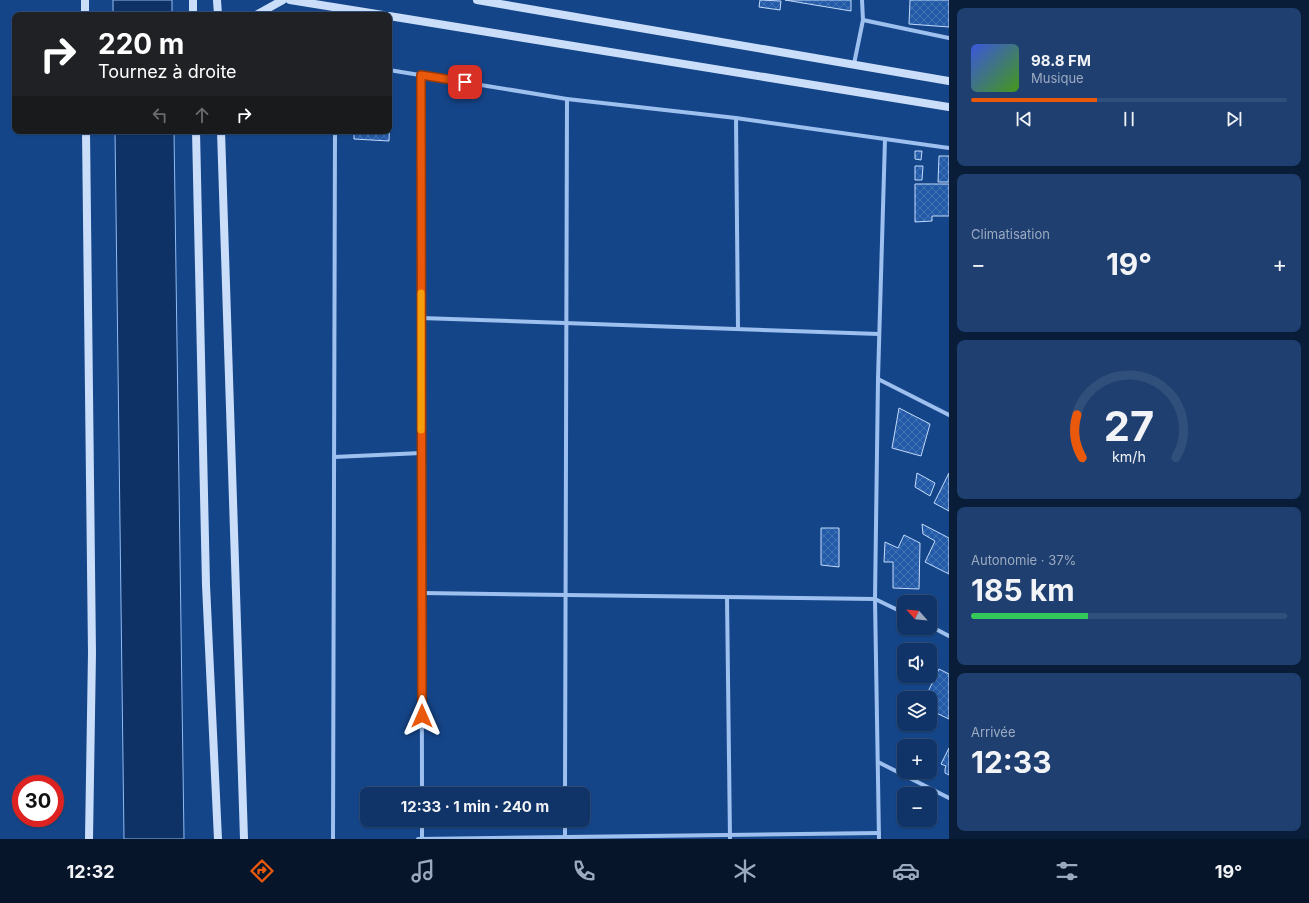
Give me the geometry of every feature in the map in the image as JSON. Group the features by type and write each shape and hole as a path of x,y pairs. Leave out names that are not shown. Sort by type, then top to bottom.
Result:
{"street":[{"path":"85,0 85,12"},
{"path":"192,0 193,12"},
{"path":"217,0 218,12"},
{"path":"261,12 283,0"},
{"path":"290,0 364,12"},
{"path":"478,0 949,81"},
{"path":"854,64 862,20 862,0"},
{"path":"392,16 949,107"},
{"path":"862,20 949,38"},
{"path":"392,70 567,99 736,118 949,148"},
{"path":"421,75 422,787"},
{"path":"565,787 567,99"},
{"path":"736,118 738,329"},
{"path":"86,134 92,653 89,839"},
{"path":"196,134 206,585 218,839"},
{"path":"221,134 244,839"},
{"path":"333,839 335,134"},
{"path":"879,839 875,599 878,379 885,139"},
{"path":"421,318 879,334"},
{"path":"878,379 949,415"},
{"path":"334,457 421,453"},
{"path":"422,592 875,599 897,610"},
{"path":"727,597 730,837"},
{"path":"937,630 949,636"},
{"path":"878,762 949,798"},
{"path":"422,827 422,839"},
{"path":"565,827 565,838"},
{"path":"418,839 730,837 879,833"}],"water":[{"path":"113,0 172,0 172,12 113,12"},
{"path":"115,134 174,134 184,839 124,839"}],"building":[{"path":"760,0 781,1 780,10 759,7"},
{"path":"785,0 851,0 851,11"},
{"path":"910,0 949,0 949,27 909,24"},
{"path":"354,134 389,134 389,141 354,139"},
{"path":"915,151 922,151 921,160 915,159"},
{"path":"939,156 949,156 949,182 938,182"},
{"path":"915,166 923,166 922,180 915,180"},
{"path":"915,184 949,184 949,216 932,216 932,221 915,222"},
{"path":"899,408 930,424 921,456 892,448"},
{"path":"917,473 935,483 930,496 915,487"},
{"path":"949,473 949,511 934,503"},
{"path":"922,524 949,538 949,574 925,562 935,541 923,534"},
{"path":"821,528 839,528 839,567 821,565"},
{"path":"904,535 920,543 919,589 893,588 893,562 884,562 885,542 898,548"},
{"path":"939,669 949,674 949,719 937,713 937,691 928,691 932,683 937,683 937,673"},
{"path":"949,748 949,775 945,773 946,766 941,764"}],"slow traffic":[{"path":"421,293 421,430"}],"route":[{"path":"422,716 421,75 465,82"}]}
